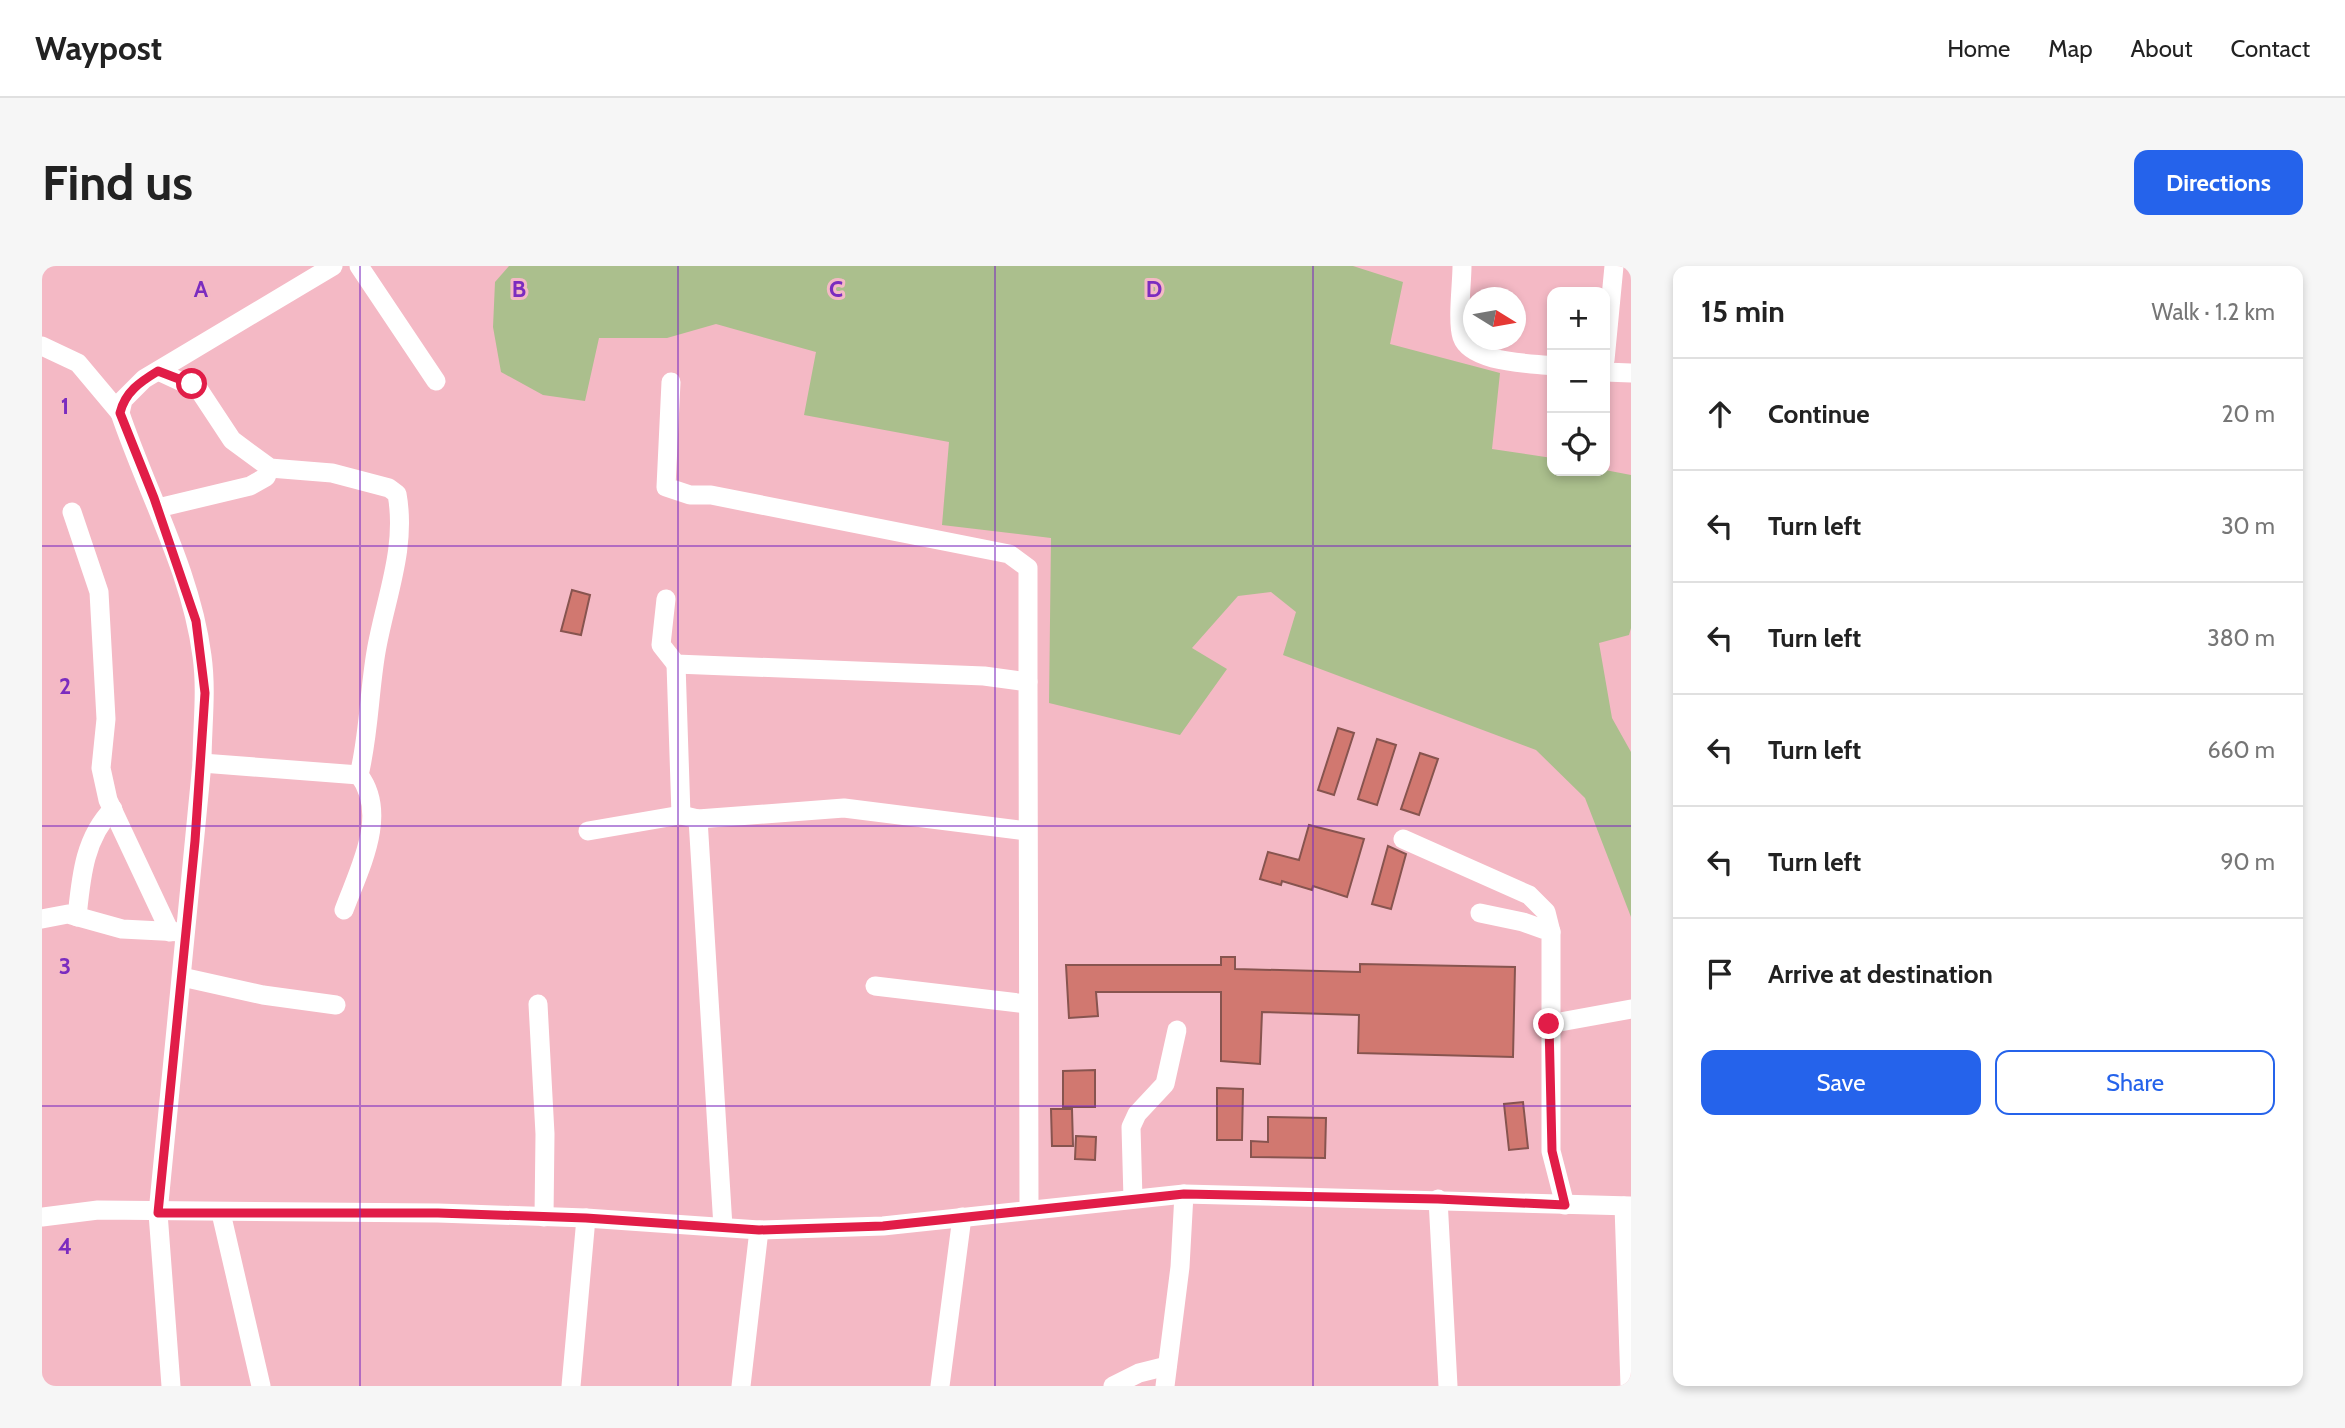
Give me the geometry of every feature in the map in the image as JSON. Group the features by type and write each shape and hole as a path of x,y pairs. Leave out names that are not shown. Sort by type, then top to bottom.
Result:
{"street":[{"path":"120,413 123,400 131,390 158,371 333,266"},
{"path":"359,266 436,381"},
{"path":"1462,266 1461,336 1468,346 1480,354 1505,361 1547,365"},
{"path":"1606,350 1614,266"},
{"path":"42,346 78,363 120,413 158,508 196,621 202,656 205,693 202,763 178,932 182,977 158,1213 171,1386"},
{"path":"158,371 199,390 232,440 270,468 332,473 389,488 397,494 400,514 397,566 376,652 359,775 371,790 372,815 368,843 344,910"},
{"path":"1610,372 1631,373"},
{"path":"671,382 666,487 690,495 710,495 1009,554 1028,568 1029,1209"},
{"path":"158,508 250,486 266,477 270,468"},
{"path":"72,512 99,592 106,719 101,768 113,809 178,932"},
{"path":"666,598 661,645 677,664 723,1227"},
{"path":"677,664 984,676 1028,682"},
{"path":"202,763 359,775"},
{"path":"588,831 689,817 844,808 1027,831"},
{"path":"77,917 88,849 97,828 113,809"},
{"path":"1403,839 1529,895 1546,912 1551,932 1549,1024 1552,1151 1565,1205"},
{"path":"1480,913 1524,922 1551,932"},
{"path":"42,919 56,914 122,929 178,932"},
{"path":"182,977 263,995 336,1005"},
{"path":"875,986 1027,1004"},
{"path":"538,1004 545,1134 544,1217"},
{"path":"1549,1024 1631,1009"},
{"path":"1133,1199 1131,1127 1150,1098 1165,1084 1177,1030"},
{"path":"42,1217 98,1210 158,1213 438,1213 586,1218 759,1230 883,1226 1184,1194 1628,1206 1630,1386"},
{"path":"1165,1386 1180,1267 1184,1194"},
{"path":"1438,1199 1448,1386"},
{"path":"221,1213 261,1386"},
{"path":"940,1386 962,1217"},
{"path":"571,1386 586,1218"},
{"path":"741,1386 759,1230"},
{"path":"1113,1385 1139,1373 1167,1366"}],"green space":[{"path":"509,266 1353,266 1403,282 1390,344 1500,373 1492,449 1547,457 1547,476 1610,476 1610,471 1631,475 1631,628 1629,635 1599,643 1612,718 1631,752 1631,917 1585,798 1536,750 1283,655 1296,612 1271,592 1238,596 1192,648 1227,669 1180,735 1049,703 1051,538 942,525 949,442 804,415 816,352 716,324 667,338 599,338 585,401 543,395 501,372 493,327 495,282"}],"building":[{"path":"572,590 590,595 581,635 561,631"},
{"path":"1338,728 1354,733 1334,795 1318,790"},
{"path":"1377,739 1396,745 1377,805 1358,799"},
{"path":"1420,753 1438,759 1419,815 1401,809"},
{"path":"1309,825 1364,839 1347,897 1313,886 1312,890 1282,881 1281,885 1260,879 1268,852 1299,860"},
{"path":"1388,846 1406,854 1391,909 1372,904"},
{"path":"1221,957 1235,957 1235,969 1360,972 1360,964 1515,967 1513,1057 1358,1053 1359,1015 1262,1012 1260,1064 1221,1061 1221,992 1096,992 1098,1016 1069,1018 1066,965 1221,965"},
{"path":"1095,1070 1095,1107 1063,1107 1063,1071"},
{"path":"1217,1088 1243,1089 1242,1140 1217,1140"},
{"path":"1523,1102 1528,1148 1509,1150 1504,1104"},
{"path":"1051,1109 1072,1109 1073,1146 1052,1146"},
{"path":"1268,1117 1326,1118 1325,1158 1251,1157 1251,1141 1268,1142"},
{"path":"1076,1136 1096,1137 1095,1160 1075,1159"}],"route":[{"path":"192,384 158,371 131,390 123,400 120,413 154,498 196,621 205,693 195,841 158,1213 438,1213 586,1218 759,1230 883,1226 1184,1194 1438,1199 1565,1205 1552,1151 1549,1024"}]}
